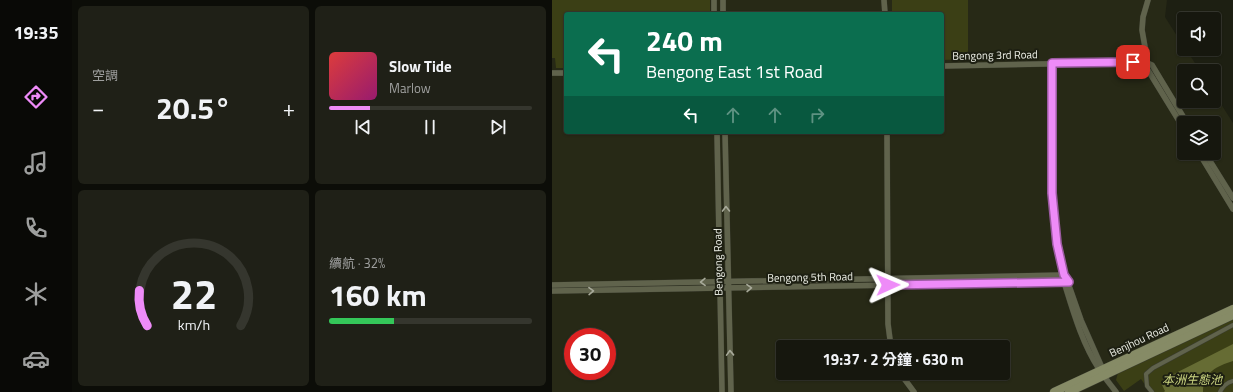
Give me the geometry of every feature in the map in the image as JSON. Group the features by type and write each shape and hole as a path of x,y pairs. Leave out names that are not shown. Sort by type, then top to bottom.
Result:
{"main road":[{"name":"Benjhou Road","path":"1069,392 1102,372 1233,309"},
{"name":"Benjhou Road","path":"1054,392 1233,315"}],"street":[{"path":"714,0 714,12"},
{"path":"723,0 723,12"},
{"path":"884,0 885,12"},
{"path":"1148,0 1143,17 1142,30 1146,67 1177,118"},
{"path":"1145,62 1152,65 1183,116"},
{"name":"Bengong 3rd Road","path":"944,66 1145,62"},
{"path":"1052,63 1052,193 1057,244 1066,282 1081,320 1102,372 1116,392"},
{"path":"552,73 564,73"},
{"name":"Bengong Road","path":"717,134 722,392"},
{"name":"Bengong Road","path":"725,134 731,392"},
{"path":"887,134 888,324 890,340"},
{"path":"1203,160 1233,209"},
{"path":"1209,160 1233,198"},
{"name":"Bengong 5th Road","path":"888,282 1064,275"},
{"name":"Bengong 5th Road","path":"552,285 1066,282"},
{"name":"Bengong 5th Road","path":"552,291 720,285"},
{"path":"1152,392 1147,386 1146,374 1153,368 1233,325"},
{"path":"905,380 914,392"},
{"path":"1220,392 1223,386 1228,382 1233,381"}],"shaded area":[{"path":"552,0 1167,0 1165,17 1177,36 1177,56 1190,56 1196,64 1177,64 1177,108 1221,108 1221,104 1233,123 1233,392 552,392"},
{"path":"552,0 710,0 710,12 564,12 564,68 556,68 555,58 552,58"},
{"path":"892,0 968,0 968,59 944,60 944,12 892,12"},
{"path":"1233,319 1233,392 1150,392 1141,379 1124,391 1116,380 1118,373"}],"water":[{"name":"本洲生態池","path":"1233,344 1233,361 1216,368 1208,375 1205,379 1203,392 1164,392 1165,391 1162,385 1166,378"}],"route":[{"path":"888,285 1069,282 1064,275 1057,244 1052,193 1052,63 1133,62"}]}
